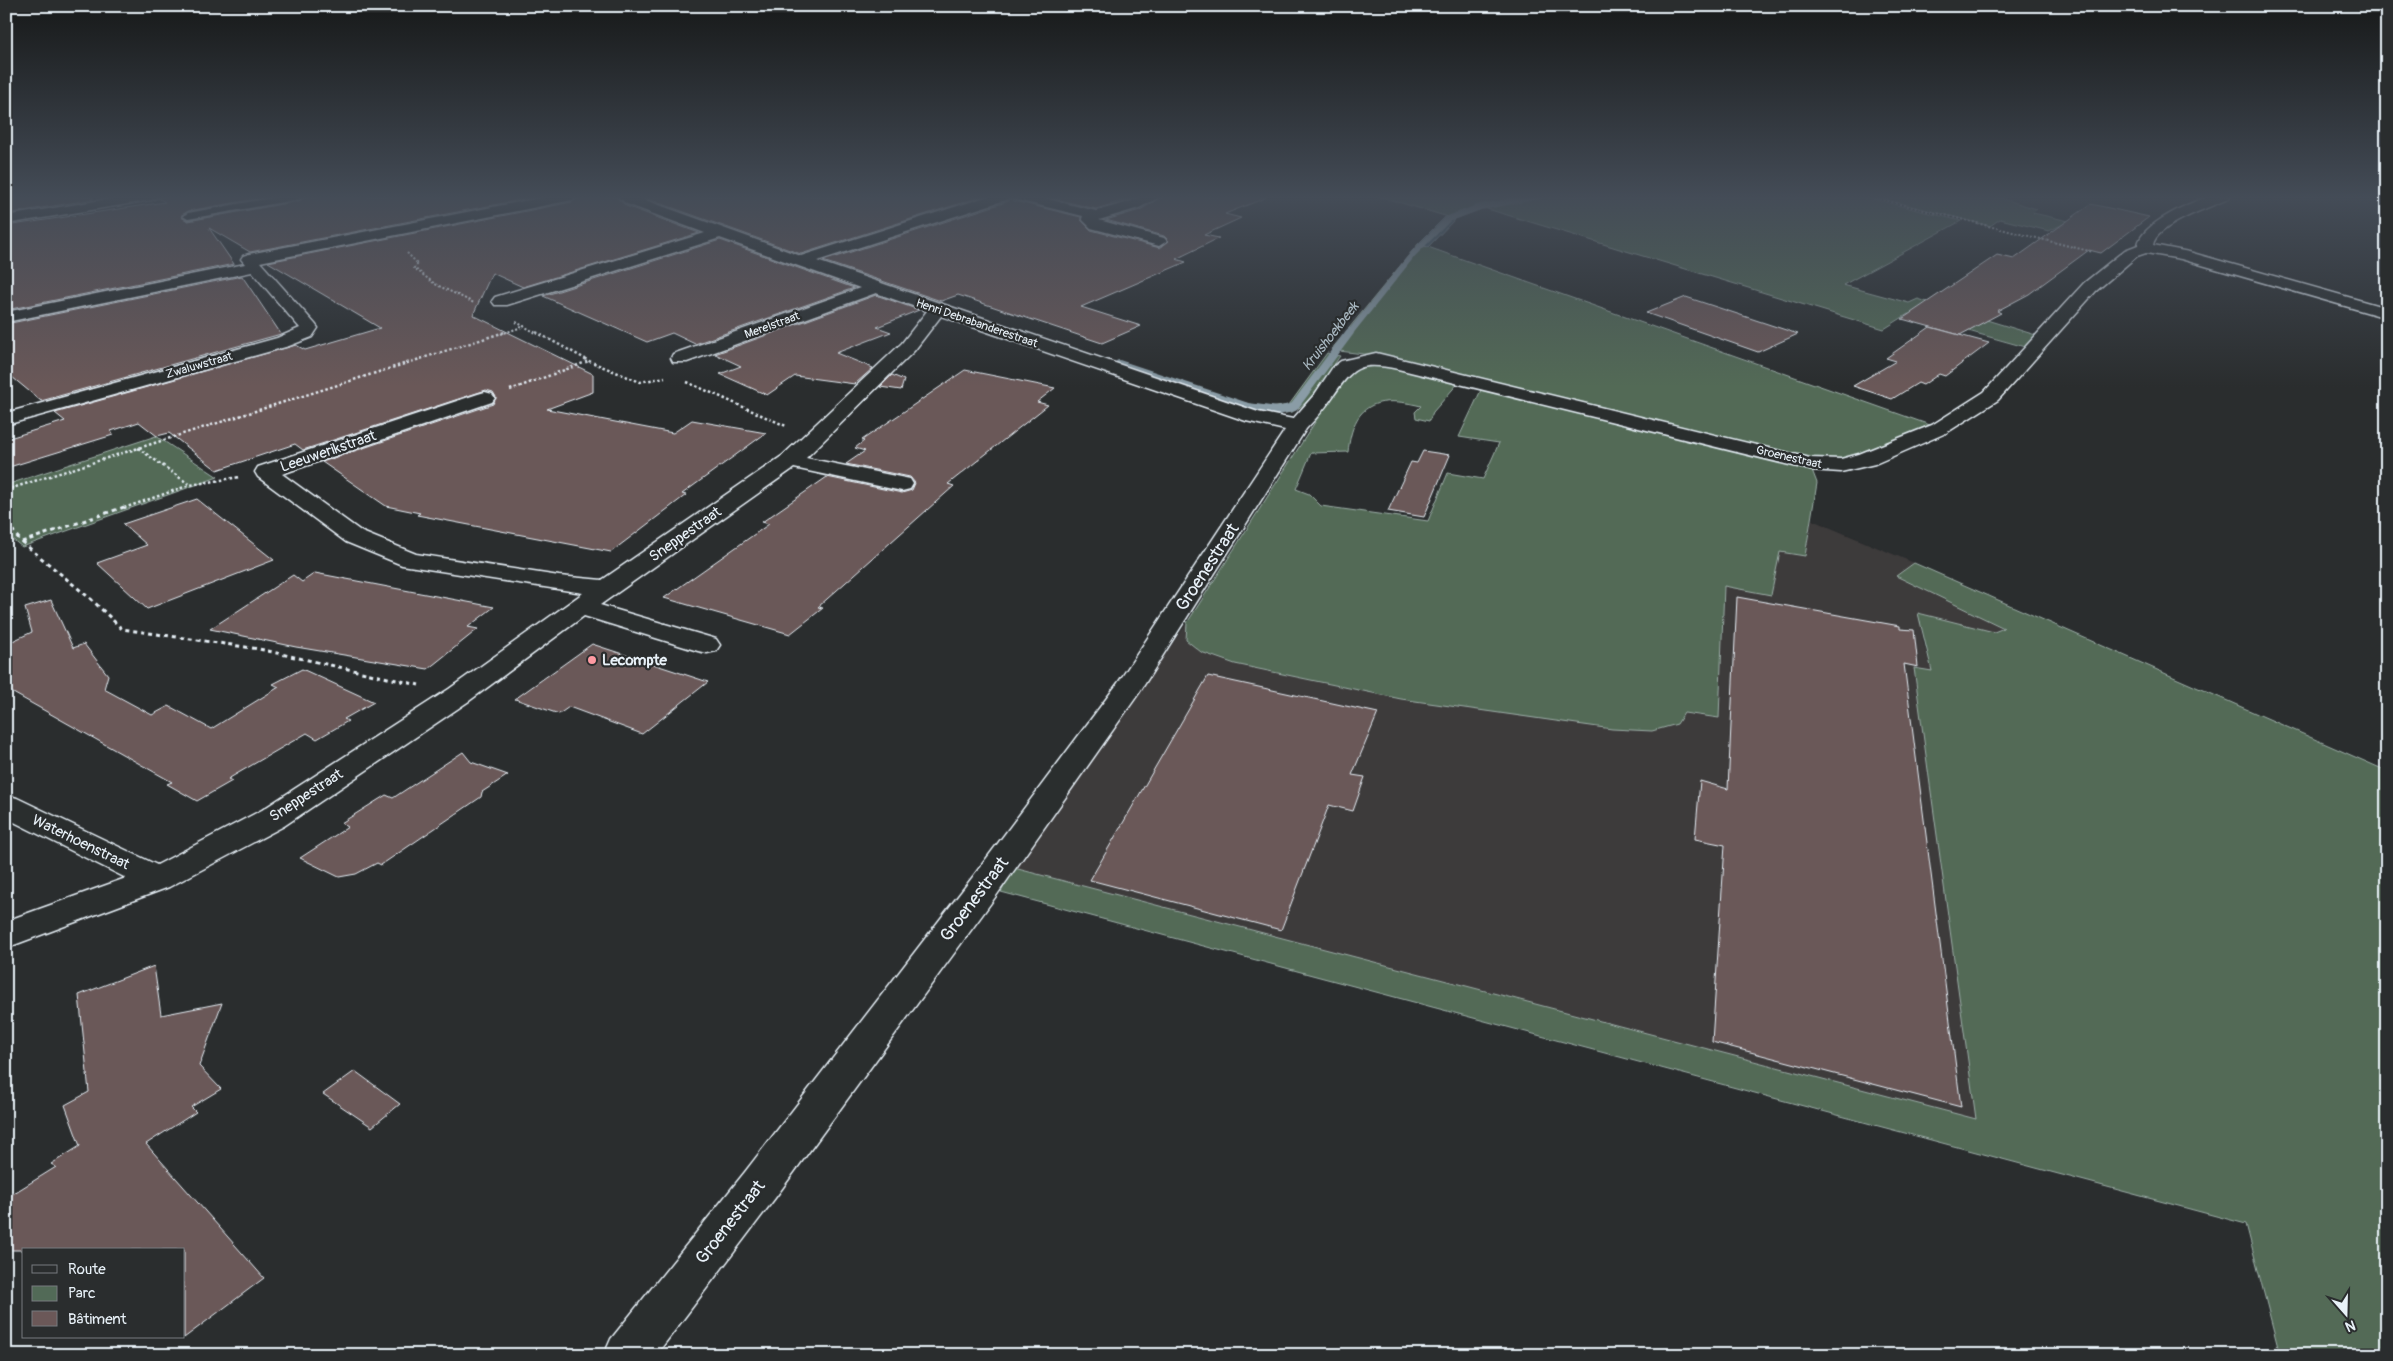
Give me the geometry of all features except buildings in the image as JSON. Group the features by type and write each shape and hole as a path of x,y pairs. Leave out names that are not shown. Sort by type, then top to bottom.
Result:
{"street":[{"path":"6,317 255,267 249,260"},
{"path":"501,301 635,260"},
{"name":"Henri Debrabanderestraat","path":"802,260 875,288 1253,417 1298,426"},
{"name":"Groenestraat","path":"627,1355 760,1185 960,918 1129,687 1298,426 1322,398 1340,371 1355,362 1376,359 1810,464 1841,466 1868,459 1939,429 1991,396 2090,287 2122,260"},
{"path":"2199,260 2387,313"},
{"name":"Zwaluwstraat","path":"6,419 283,342 306,333 309,328 306,324 255,267"},
{"name":"Merelstraat","path":"688,365 680,358 875,288"},
{"name":"Sneppestraat","path":"6,935 157,879 273,818 459,695 580,607 790,461 908,347 937,309"},
{"name":"Sneppestraat","path":"908,347 977,323"},
{"name":"Leeuwerikstraat","path":"266,472 485,398"},
{"path":"790,461 902,484"},
{"name":"Leeuwerikstraat","path":"266,472 354,537 411,560 559,583 608,588"},
{"path":"580,607 707,645"},
{"name":"Waterhoenstraat","path":"6,805 157,879"}],"path":[{"path":"413,260 418,264 414,268 436,287 482,307"},
{"path":"516,322 589,361 640,382 672,376 688,365"},
{"path":"6,490 525,326"},
{"path":"485,398 589,361"},
{"path":"672,376 814,438"},
{"path":"138,448 190,485"},
{"path":"22,542 190,485 266,472"},
{"path":"6,524 15,531 22,542 92,600 122,629 259,649 459,695"},
{"path":"6,535 15,531"}],"shaded area":[{"path":"1812,520 1914,563 1896,576 2004,628 1994,632 1919,613 1923,641 1932,671 1914,668 1976,1119 1014,868 1187,623 1186,640 1201,652 1235,664 1401,699 1684,713 1719,718 1724,586 1780,551 1805,556"}],"green space":[{"path":"1405,260 1463,260 1930,425 1872,453 1852,458 1823,459 1794,455 1396,358 1331,350"},
{"path":"1654,260 1890,260 1843,285 1909,303 1918,299 2039,336 2025,347 1908,314 1884,329"},
{"path":"1327,353 1340,356 1312,396 1298,409 1281,413 1251,411 1115,366 1119,362 1245,403 1270,408 1289,405"},
{"path":"1380,365 1459,382 1433,412 1429,421 1416,418 1415,412 1421,406 1392,402 1380,403 1370,406 1355,423 1348,452 1311,453 1296,489 1309,494 1321,506 1428,521 1448,473 1483,479 1499,443 1459,437 1481,390 1488,389 1812,470 1817,483 1805,556 1780,552 1771,595 1724,586 1719,718 1684,713 1677,724 1652,731 1612,729 1401,699 1235,664 1201,652 1186,640 1187,623 1345,375 1359,367"},
{"path":"156,436 218,477 22,547 6,534 6,485"},
{"path":"1914,563 2387,771 2387,1355 2280,1355 2246,1224 1001,892 1014,868 1976,1119 1914,668 1932,671 1918,613 1994,632 2004,628 1896,576"}],"waterway":[{"name":"Kruishoekbeek","path":"1349,334 1409,260"},
{"name":"Kruishoekbeek","path":"1119,364 1248,407 1278,411 1294,407 1350,332"}],"place":[{"name":"Lecompte","path":"592,660"}]}
